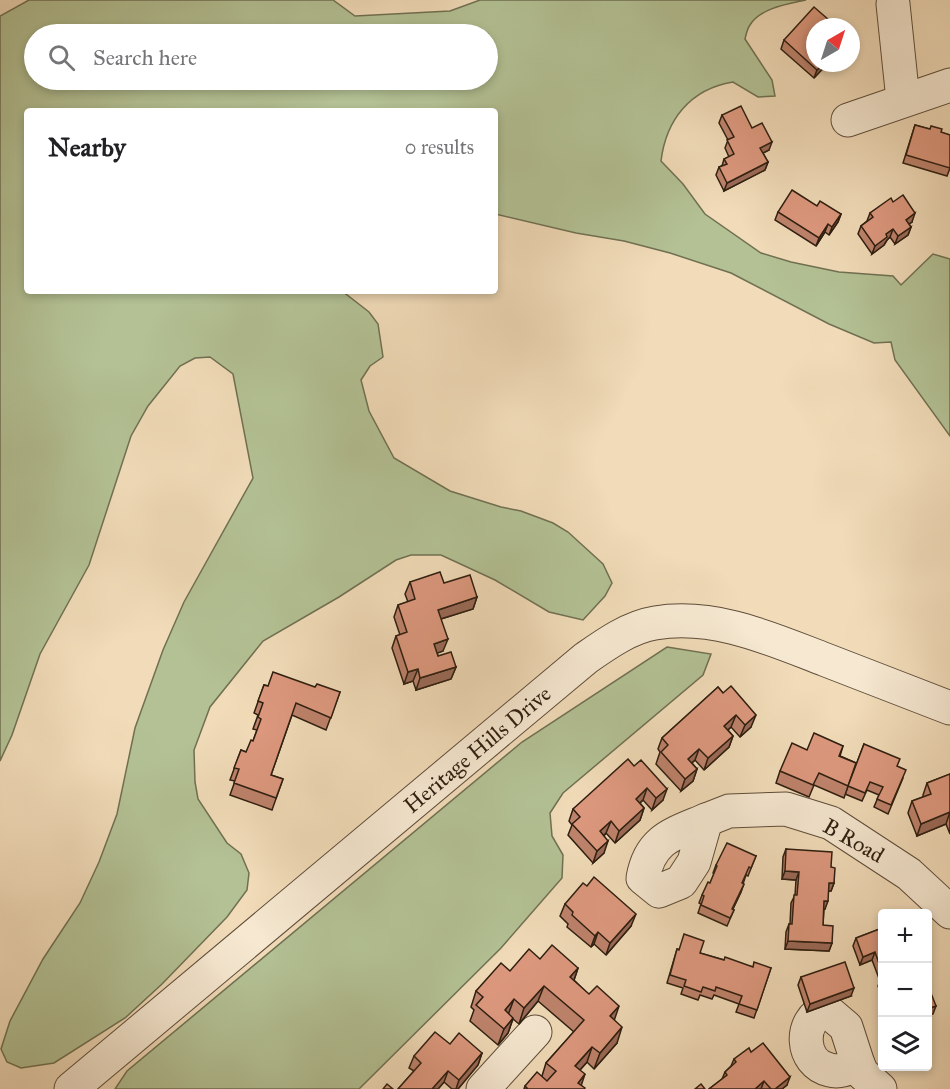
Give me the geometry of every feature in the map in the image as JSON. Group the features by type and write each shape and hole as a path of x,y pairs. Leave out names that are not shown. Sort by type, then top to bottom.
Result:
{"street":[{"path":"893,4 903,100"},
{"path":"848,120 950,85"},
{"name":"Heritage Hills Drive","path":"71,1089 586,657 616,638 652,623 688,620 724,624 762,636 950,708"},
{"name":"B Road","path":"706,820 729,811 786,809 831,823 909,874 950,912"},
{"path":"483,1089 535,1032"},
{"path":"858,1064 862,1073 880,1089"}],"green space":[{"path":"29,0 333,0 355,16 450,11 480,0 806,0 783,5 760,14 747,32 745,39 772,80 775,96 758,97 733,82 704,92 693,99 675,120 668,132 661,161 683,184 705,214 761,253 839,272 893,276 901,285 933,254 950,259 950,436 895,360 891,342 874,343 829,324 731,273 670,253 498,215 498,108 24,108 24,294 346,294 369,312 378,324 383,357 370,366 361,380 369,411 394,458 450,491 521,511 553,523 568,532 603,564 612,583 605,596 583,620 549,612 495,580 441,555 411,555 396,560 339,597 263,641 210,707 194,750 198,799 227,843 241,854 249,873 247,890 227,917 162,984 125,1018 54,1063 21,1068 7,1062 1,1049 10,1021 43,959 80,903 99,862 117,814 135,728 163,650 184,602 253,478 233,374 210,357 195,358 180,366 148,406 131,436 89,565 40,654 12,735 0,761 0,16"},
{"path":"667,647 711,654 703,675 563,793 550,813 552,836 563,855 562,878 501,948 359,1089 115,1089 127,1071 522,742"}],"building":[{"path":"814,7 827,18 806,18 806,60 784,40"},
{"path":"741,106 752,128 762,123 772,142 760,148 768,162 727,183 719,167 727,164 724,159 734,154 727,140 734,137 722,115"},
{"path":"915,125 942,129 941,132 950,135 950,168 906,155"},
{"path":"792,190 817,206 820,201 841,214 832,227 828,224 819,238 778,212"},
{"path":"903,195 915,213 906,220 911,227 898,236 893,229 875,246 861,226 873,217 870,213 891,198 893,202"},
{"path":"440,572 444,583 470,575 477,597 438,610 448,639 434,644 438,656 451,652 456,667 420,678 418,669 408,672 396,636 407,632 398,605 415,599 410,582"},
{"path":"273,672 315,687 317,684 340,692 331,718 296,703 271,775 283,779 276,798 234,783 239,769 234,768 241,750 246,752 251,740 253,741 261,719 258,717 263,703 258,701 264,685 268,686"},
{"path":"731,686 756,715 745,725 736,715 724,726 733,736 708,758 699,749 688,759 697,769 685,779 661,752 668,745 662,738 718,687 723,693"},
{"path":"814,733 843,746 839,756 856,763 848,786 819,773 813,785 780,771 792,743 807,750"},
{"path":"864,744 900,759 897,766 906,770 891,805 877,799 883,787 870,782 865,793 848,786"},
{"path":"628,759 634,766 641,760 667,789 656,798 647,788 636,799 644,808 619,831 611,821 600,831 608,841 597,851 572,824 580,817 573,809"},
{"path":"950,774 950,812 921,824 912,801 931,794 927,783"},
{"path":"727,843 756,856 742,883 744,884 730,918 701,905 704,896 702,895 708,882 710,883"},
{"path":"786,849 832,852 831,867 835,868 834,883 829,883 828,901 824,901 823,925 833,926 832,943 788,941 799,872 785,871"},
{"path":"594,877 636,914 610,943 598,932 595,936 572,915 573,912 565,904 583,883 587,886"},
{"path":"878,930 878,961 875,952 863,957 856,938"},
{"path":"684,934 704,941 700,953 724,960 725,957 753,967 754,962 771,968 757,1010 739,1004 742,996 716,987 715,991 703,987 701,992 684,986 686,980 670,975"},
{"path":"552,945 578,968 570,977 589,994 597,986 619,1006 610,1016 622,1027 600,1053 592,1047 575,1066 585,1074 578,1083 584,1089 528,1089 525,1086 537,1072 547,1081 556,1071 546,1063 584,1020 544,986 524,1008 514,999 505,1010 513,1018 504,1029 476,1005 483,997 476,991 501,963 510,971 529,949 540,959"},
{"path":"845,962 854,988 810,1004 801,977"},
{"path":"932,996 936,1006 932,1007"},
{"path":"435,1032 450,1044 459,1033 482,1053 459,1080 448,1071 432,1089 398,1089 421,1063 414,1056"},
{"path":"763,1043 790,1077 775,1089 771,1089 764,1081 755,1089 709,1089 727,1075 725,1072 736,1062 734,1059 749,1048 751,1052"},
{"path":"387,1084 393,1089 383,1089"},
{"path":"701,1084 705,1089 695,1089"}]}
